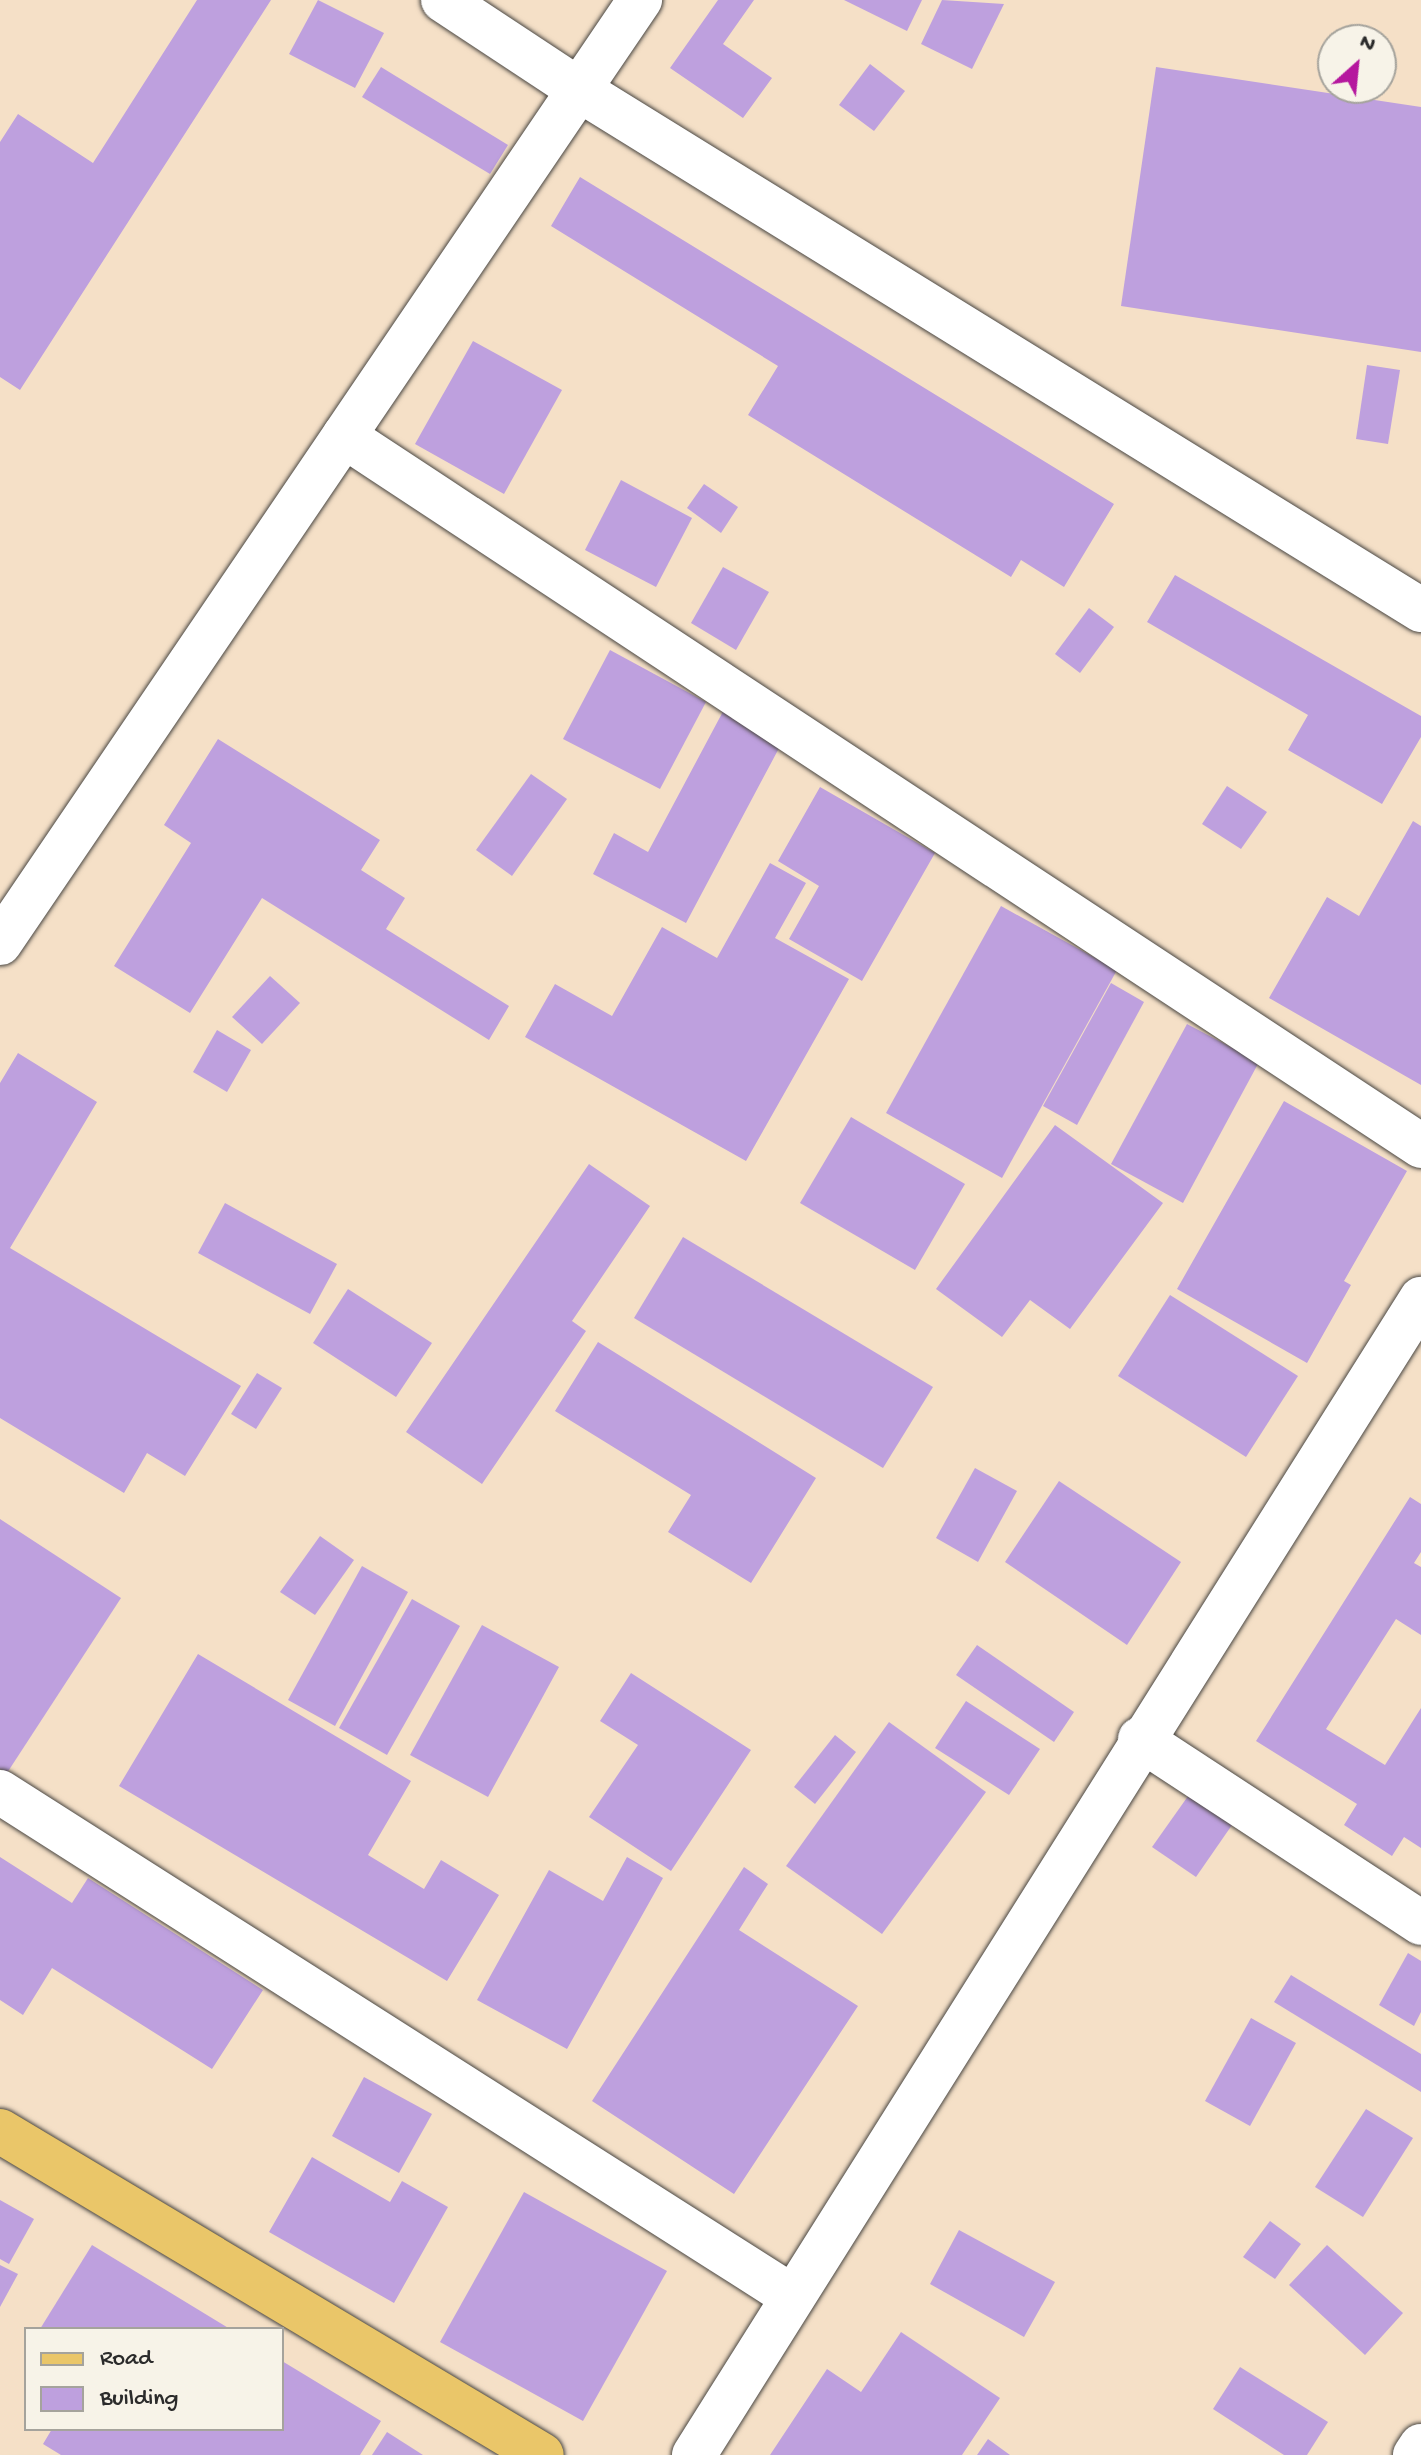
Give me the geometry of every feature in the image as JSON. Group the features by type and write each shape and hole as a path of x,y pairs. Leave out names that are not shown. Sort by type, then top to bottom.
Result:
{"main road":[{"path":"0,2131 542,2455"}],"street":[{"path":"443,0 578,89 1421,610"},
{"path":"0,943 640,0"},
{"path":"344,436 1421,1146"},
{"path":"694,2455 1140,1739 1421,1299"},
{"path":"1140,1739 1421,1923"},
{"path":"0,1792 793,2297"},
{"path":"1415,2455 1421,2446"}],"building":[{"path":"197,0 271,0 20,390 0,377 0,142 18,114 93,163"},
{"path":"318,0 384,33 355,88 289,54"},
{"path":"718,0 754,0 723,44 772,78 743,118 670,68"},
{"path":"844,0 922,0 907,31"},
{"path":"942,0 1004,4 972,69 921,44"},
{"path":"870,64 905,91 874,131 839,105"},
{"path":"381,67 508,145 490,174 362,97"},
{"path":"1156,67 1317,91 1317,104 1397,103 1421,107 1421,352 1121,306"},
{"path":"580,177 1114,504 1064,587 1021,560 1011,577 748,415 778,366 551,226"},
{"path":"473,341 562,390 504,494 415,444"},
{"path":"1367,365 1400,370 1388,444 1356,439"},
{"path":"621,480 692,518 656,587 585,550"},
{"path":"704,484 738,507 721,533 687,508"},
{"path":"723,567 769,592 736,650 691,623"},
{"path":"1175,575 1421,716 1421,737 1382,804 1288,750 1308,715 1147,622"},
{"path":"1089,608 1114,627 1080,673 1055,654"},
{"path":"610,650 706,702 660,789 563,739"},
{"path":"727,704 786,735 686,923 593,874 614,833 648,852"},
{"path":"218,739 380,840 361,870 405,898 386,929 509,1006 489,1040 262,898 190,1013 114,966 191,843 164,825"},
{"path":"531,774 567,799 512,876 476,850"},
{"path":"1227,786 1267,812 1241,849 1202,824"},
{"path":"820,787 935,853 862,981 789,939 819,886 778,861"},
{"path":"1413,821 1421,826 1421,1085 1269,998 1327,897 1359,916"},
{"path":"770,863 806,883 775,938 849,979 746,1161 525,1037 555,984 612,1016 662,927 717,958"},
{"path":"1001,906 1117,970 1002,1178 886,1113"},
{"path":"270,976 300,1003 262,1044 232,1017"},
{"path":"1111,983 1144,1002 1077,1125 1043,1106"},
{"path":"1187,1024 1259,1062 1183,1203 1111,1164"},
{"path":"217,1030 251,1050 227,1092 193,1072"},
{"path":"18,1053 97,1102 10,1248 241,1386 185,1476 147,1453 124,1493 0,1418 0,1083"},
{"path":"1284,1101 1407,1171 1344,1281 1351,1285 1307,1363 1177,1289"},
{"path":"851,1117 965,1184 915,1270 800,1203"},
{"path":"1055,1125 1163,1203 1070,1329 1030,1300 1002,1337 936,1289"},
{"path":"589,1164 650,1206 572,1321 586,1331 482,1484 406,1432"},
{"path":"225,1203 337,1264 310,1314 198,1253"},
{"path":"683,1237 933,1387 883,1468 634,1318"},
{"path":"348,1289 432,1343 396,1397 313,1343"},
{"path":"1170,1295 1298,1376 1246,1457 1118,1376"},
{"path":"598,1342 816,1478 751,1583 668,1532 691,1495 555,1411"},
{"path":"257,1373 282,1388 256,1429 231,1414"},
{"path":"975,1468 1017,1491 978,1562 936,1538"},
{"path":"1059,1481 1181,1562 1127,1645 1005,1562"},
{"path":"1410,1497 1421,1504 1421,1552 1414,1563 1421,1567 1421,1635 1396,1619 1326,1729 1385,1765 1421,1708 1421,1848 1404,1837 1392,1856 1344,1825 1357,1804 1256,1741"},
{"path":"0,1519 121,1598 7,1773 0,1769"},
{"path":"320,1536 354,1560 315,1615 280,1592"},
{"path":"362,1566 408,1592 335,1726 288,1700"},
{"path":"412,1599 460,1626 387,1755 339,1728"},
{"path":"482,1625 559,1667 488,1797 410,1755"},
{"path":"977,1645 1074,1712 1054,1742 956,1675"},
{"path":"198,1654 411,1781 368,1855 424,1889 441,1860 499,1895 447,1981 119,1786"},
{"path":"631,1673 751,1750 671,1871 589,1817 638,1745 600,1721"},
{"path":"966,1701 1040,1749 1009,1795 935,1748"},
{"path":"889,1722 986,1792 882,1934 786,1866"},
{"path":"835,1735 856,1752 815,1804 794,1787"},
{"path":"1198,1782 1241,1812 1196,1877 1152,1847"},
{"path":"0,1857 72,1903 88,1878 263,1990 212,2069 52,1968 23,2015 0,2000"},
{"path":"627,1857 663,1878 567,2049 477,2000 549,1870 603,1901"},
{"path":"744,1867 768,1884 739,1930 858,2006 734,2194 592,2101"},
{"path":"1408,1953 1421,1961 1421,2012 1414,2026 1379,2005"},
{"path":"1291,1975 1421,2054 1421,2092 1274,2002"},
{"path":"1251,2018 1296,2043 1250,2126 1205,2101"},
{"path":"364,2077 432,2114 399,2173 332,2136"},
{"path":"1366,2109 1413,2138 1363,2217 1315,2187"},
{"path":"312,2157 390,2202 402,2181 448,2207 394,2303 269,2232"},
{"path":"524,2192 667,2271 583,2421 440,2342"},
{"path":"0,2200 34,2219 9,2264 0,2259"},
{"path":"1270,2221 1301,2244 1275,2279 1243,2257"},
{"path":"959,2230 1055,2282 1024,2337 930,2284"},
{"path":"92,2245 227,2327 41,2327"},
{"path":"1327,2245 1403,2313 1365,2355 1289,2285"},
{"path":"0,2265 18,2274 0,2307"},
{"path":"901,2332 1000,2398 962,2455 770,2455 827,2369 861,2392"},
{"path":"284,2362 381,2421 360,2455 61,2455 43,2444 51,2431 284,2431"},
{"path":"1240,2367 1328,2422 1307,2455 1284,2455 1213,2409"},
{"path":"387,2432 423,2455 372,2455"},
{"path":"988,2439 1010,2455 977,2455"}]}
